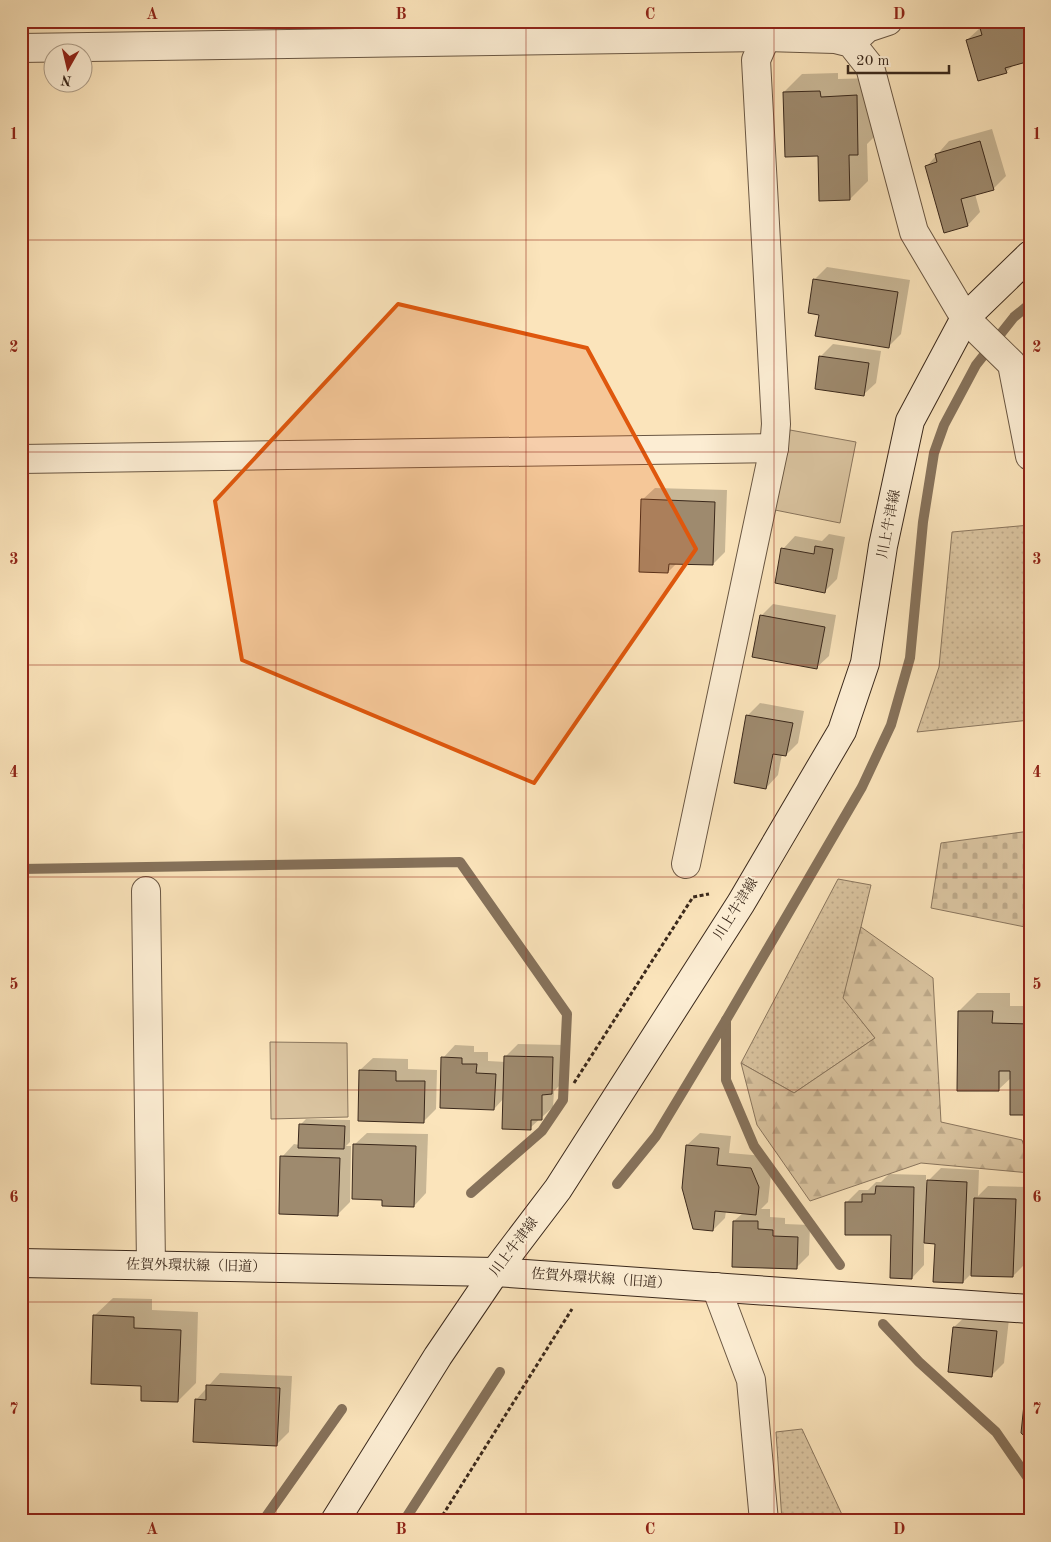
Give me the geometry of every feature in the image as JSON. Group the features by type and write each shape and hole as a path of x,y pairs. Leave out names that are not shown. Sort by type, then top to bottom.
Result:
{"street":[{"path":"851,43 868,28 888,21"},
{"path":"686,864 774,448 776,424 756,60 766,29"},
{"path":"21,48 766,29 851,43 870,67 914,232 965,318 1012,364 1030,456"},
{"name":"川上牛津線","path":"336,1521 438,1356 495,1272 558,1189 741,903 842,731 865,662 883,546 910,420 965,318 1030,255"},
{"path":"21,459 774,448"},
{"path":"146,891 151,1265"},
{"name":"佐賀外環状線（旧道）","path":"21,1263 495,1272 1030,1310"},
{"path":"716,1287 751,1380 764,1521"}],"path":[{"path":"574,1083 693,897 710,894 741,903"},
{"path":"439,1521 591,1279"}],"highlighted area":[{"path":"398,304 587,348 696,549 534,783 242,660 215,501"}],"green space":[{"path":"790,430 856,442 840,523 775,510"},
{"path":"1030,525 1030,720 917,732 939,667 952,532"},
{"path":"1030,831 1030,928 931,908 941,843"},
{"path":"838,879 871,885 844,998 875,1038 794,1093 741,1063"},
{"path":"861,927 933,978 941,1122 1022,1140 1030,1165 1030,1173 921,1163 810,1201 757,1125 741,1063 794,1093 875,1038 843,998"},
{"path":"270,1042 347,1043 348,1117 271,1119"},
{"path":"802,1429 845,1521 782,1521 776,1432"}],"building":[{"path":"978,21 1030,21 1030,61 1005,68 1007,73 978,81 966,40 982,35"},
{"path":"820,91 821,97 857,95 858,155 849,155 850,200 819,201 818,156 785,157 783,92"},
{"path":"980,141 994,190 961,199 968,226 944,233 925,166 937,162 935,154"},
{"path":"813,279 898,292 889,348 815,336 819,315 808,313"},
{"path":"819,356 869,363 864,396 815,389"},
{"path":"641,499 715,502 713,565 669,564 668,573 639,572"},
{"path":"815,546 833,549 825,593 775,583 781,548 814,554"},
{"path":"760,615 825,627 817,669 752,657"},
{"path":"746,715 793,723 786,756 773,754 766,789 734,783"},
{"path":"958,1011 993,1011 992,1023 1030,1024 1030,1115 1010,1115 1010,1071 999,1071 999,1091 957,1091"},
{"path":"504,1056 553,1057 552,1094 542,1095 542,1120 531,1120 531,1130 502,1129"},
{"path":"441,1057 462,1058 462,1064 477,1064 476,1073 496,1074 494,1110 440,1108"},
{"path":"359,1070 396,1071 396,1081 425,1081 424,1123 358,1121"},
{"path":"299,1124 345,1126 344,1149 298,1148"},
{"path":"353,1144 416,1146 414,1207 382,1206 382,1200 352,1199"},
{"path":"686,1145 719,1148 717,1165 751,1168 759,1187 756,1215 715,1211 713,1231 693,1229 682,1188"},
{"path":"280,1156 340,1158 338,1216 279,1214"},
{"path":"927,1180 967,1182 963,1283 933,1282 935,1244 924,1243"},
{"path":"876,1186 914,1187 912,1279 890,1278 891,1235 845,1235 845,1202 862,1202 862,1194 875,1194"},
{"path":"974,1198 1016,1199 1013,1277 971,1276"},
{"path":"733,1221 758,1221 758,1229 773,1230 773,1236 798,1237 797,1269 732,1267"},
{"path":"93,1315 134,1317 134,1328 181,1330 178,1402 141,1401 141,1386 91,1384"},
{"path":"953,1327 997,1331 992,1377 948,1372"},
{"path":"1030,1347 1030,1441 1021,1433"},
{"path":"206,1385 280,1388 277,1446 193,1442 195,1399 206,1400"}],"waterway":[{"path":"617,1184 656,1136 862,787 891,725 910,658 923,522 934,453 944,425 976,365 1014,317 1030,304"},
{"path":"21,869 460,862 567,1014 563,1100 542,1131 471,1193"},
{"path":"726,1020 726,1080 754,1146 840,1265"},
{"path":"883,1324 919,1362 996,1432 1030,1481"},
{"path":"404,1521 500,1372"},
{"path":"263,1521 342,1409"}]}
